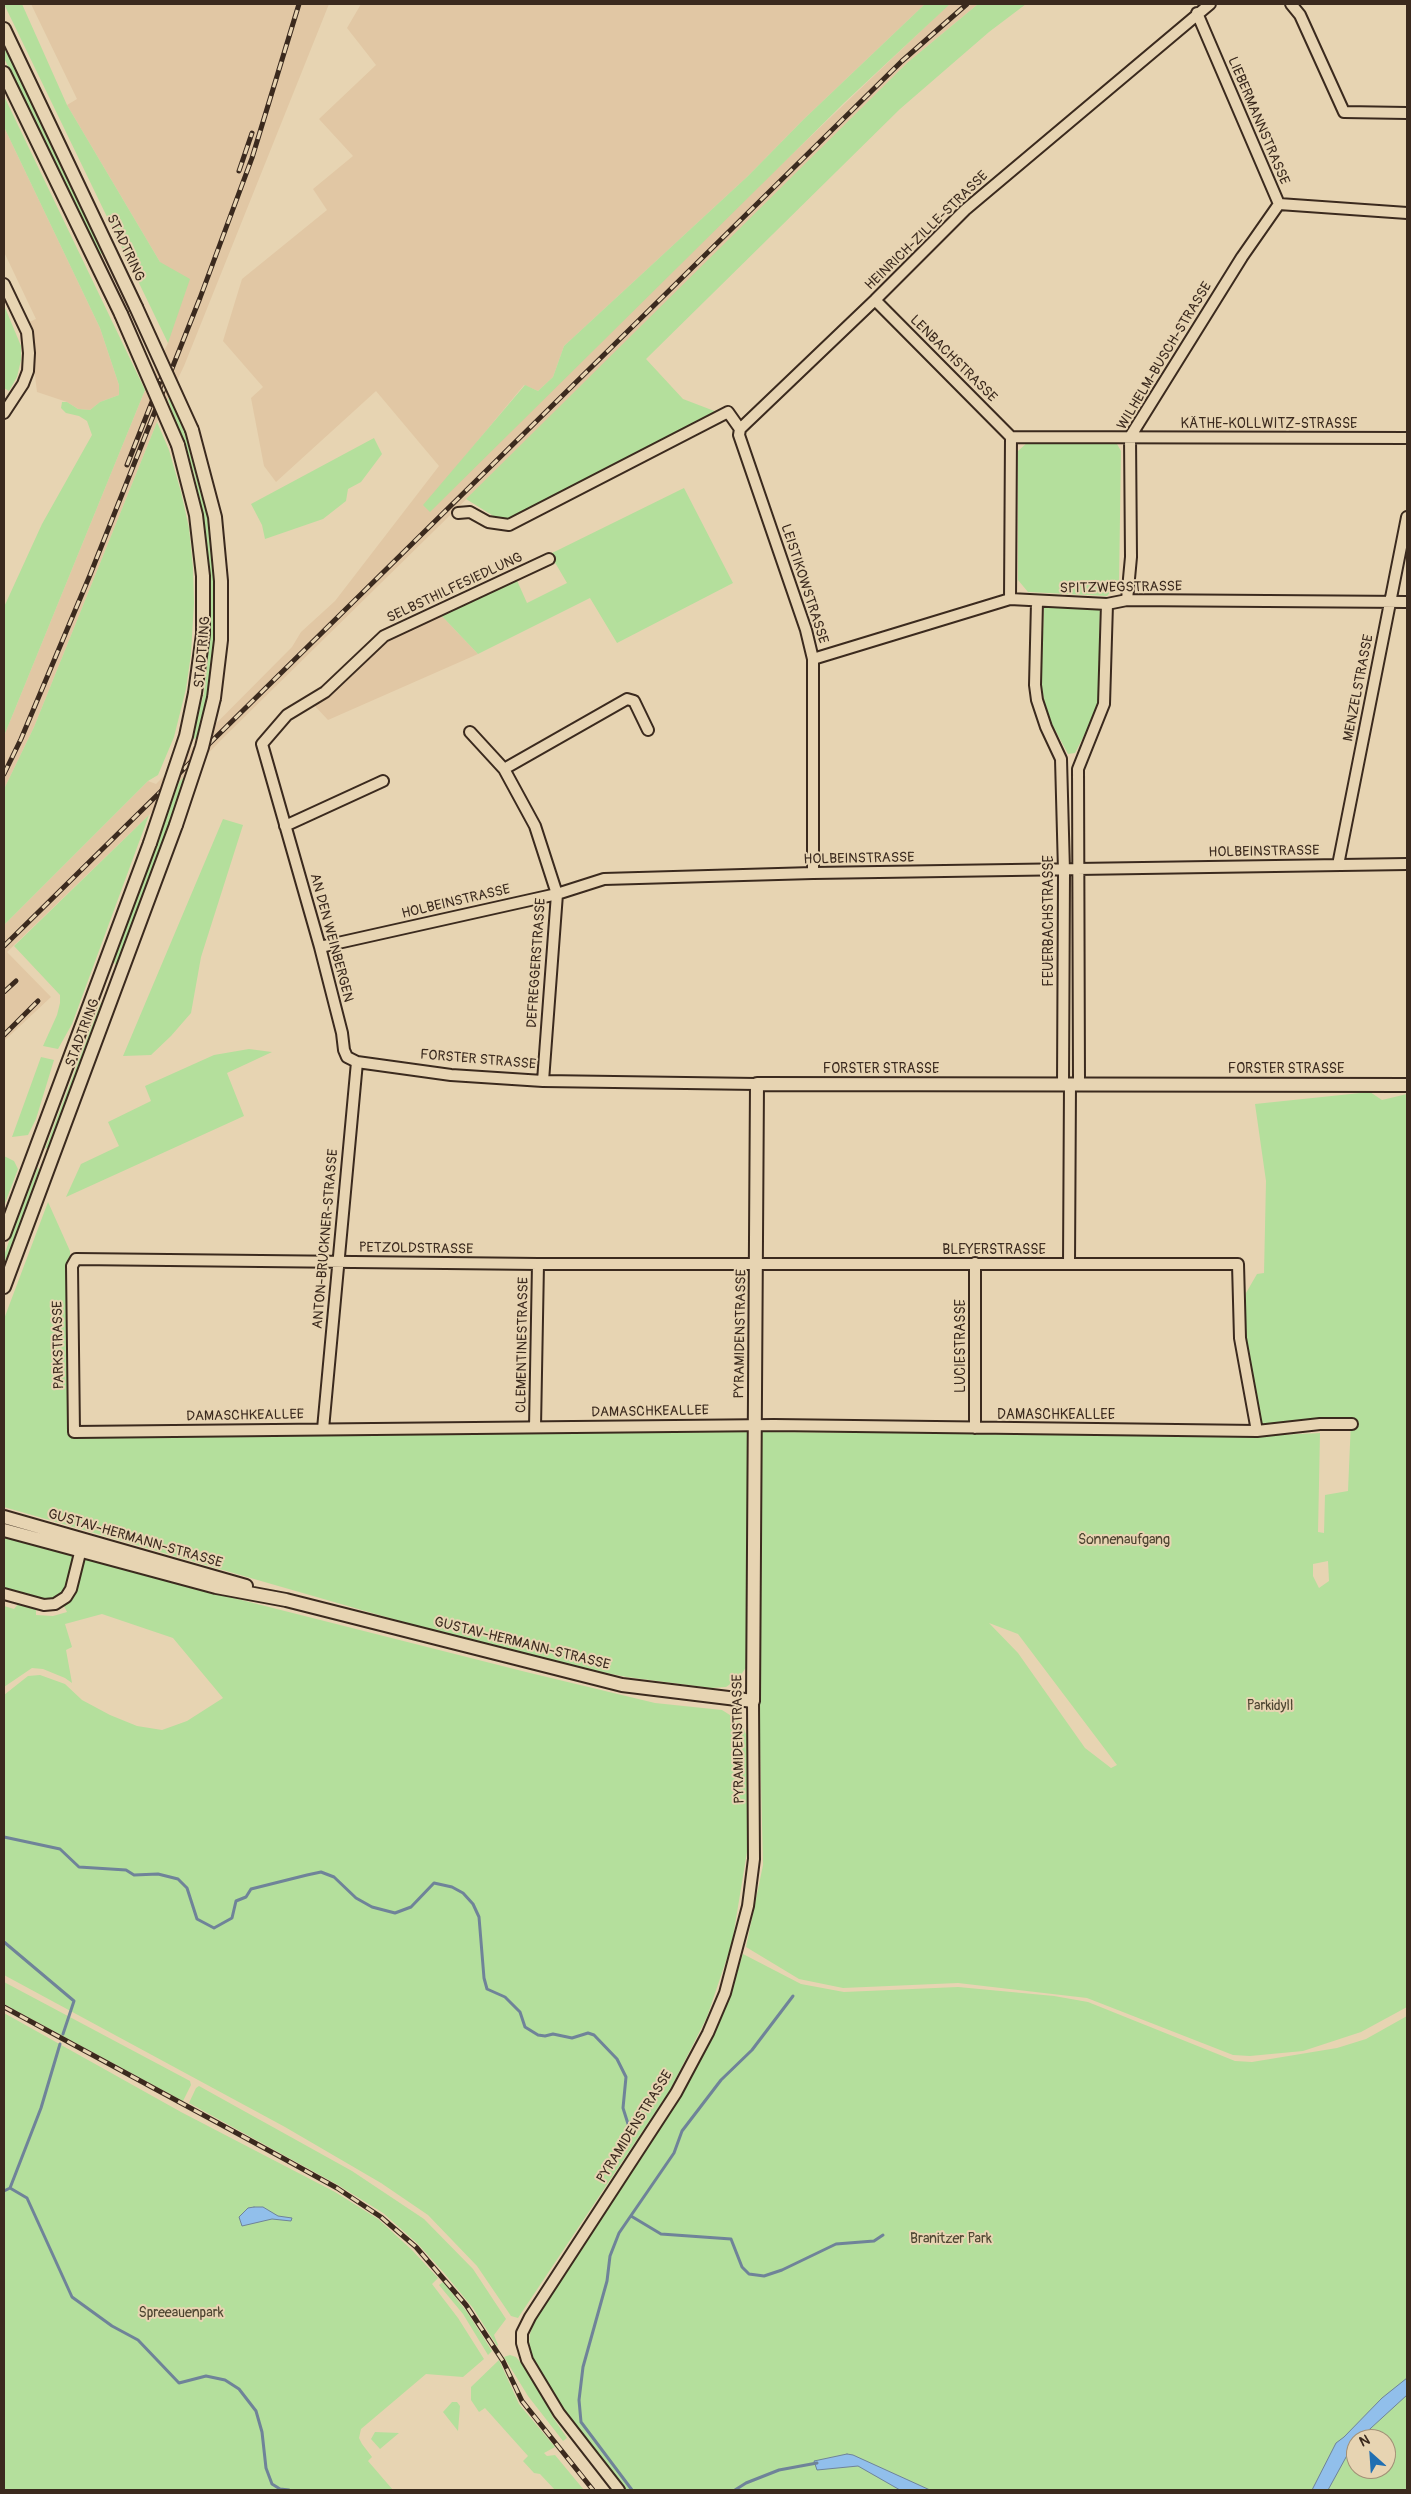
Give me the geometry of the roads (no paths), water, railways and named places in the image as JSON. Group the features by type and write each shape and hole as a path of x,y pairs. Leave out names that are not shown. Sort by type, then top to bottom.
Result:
{"main road":[{"name":"STADTRING","path":"4,28 136,306 192,430 214,516 221,581 221,640 209,723 176,825 4,1287"},
{"name":"STADTRING","path":"4,73 122,314 162,404 178,445 196,515 203,576 203,634 195,693 186,736 150,843 4,1234"},
{"name":"FORSTER STRASSE","path":"757,1084 1407,1085"},
{"name":"PYRAMIDENSTRASSE","path":"753,1701 757,1084"},
{"name":"GUSTAV-HERMANN-STRASSE","path":"4,1517 82,1545"},
{"name":"GUSTAV-HERMANN-STRASSE","path":"4,1530 82,1545 221,1578 286,1600 622,1685 753,1701"}],"street":[{"name":"HEINRICH-ZILLE-STRASSE","path":"740,429 875,300 965,210 1210,4"},
{"path":"1291,4 1300,15 1344,112 1407,113"},
{"name":"LIEBERMANNSTRASSE","path":"1197,13 1279,204 1407,213"},
{"name":"WILHELM-BUSCH-STRASSE","path":"1127,600 1131,557 1130,437 1242,257 1279,204"},
{"path":"4,284 23,323 29,343 28,370 23,384 4,413"},
{"name":"LENBACHSTRASSE","path":"875,300 1011,437"},
{"path":"458,514 470,512 488,522 509,525 728,412 740,429"},
{"name":"LEISTIKOWSTRASSE","path":"740,429 739,435 806,630 813,658 813,873"},
{"path":"1010,599 1011,437 1130,437"},
{"name":"KÄTHE-KOLLWITZ-STRASSE","path":"1130,437 1407,438"},
{"name":"MENZELSTRASSE","path":"1338,865 1407,517"},
{"name":"SELBSTHILFESIEDLUNG","path":"262,744 287,715 325,692 384,636 549,559"},
{"name":"SPITZWEGSTRASSE","path":"813,658 1010,599 1037,602 1107,604 1127,600 1407,602"},
{"name":"FEUERBACHSTRASSE","path":"1037,602 1035,685 1037,700 1046,727 1061,759 1071,1084"},
{"name":"FEUERBACHSTRASSE","path":"1069,1264 1071,1084 1078,870 1078,769 1104,704 1107,604"},
{"path":"504,769 627,699 634,701 648,730"},
{"name":"DEFREGGERSTRASSE","path":"470,732 504,769 535,826 557,894 543,1081"},
{"name":"AN DEN WEINBERGEN","path":"262,744 352,1059"},
{"path":"285,826 382,781"},
{"name":"HOLBEINSTRASSE","path":"320,947 557,894 604,879 813,873 1064,871 1407,864"},
{"name":"FORSTER STRASSE","path":"352,1059 451,1075 543,1081 757,1084"},
{"name":"ANTON-BRUCKNER-STRASSE","path":"323,1429 338,1262 352,1059"},
{"name":"PETZOLDSTRASSE","path":"76,1259 538,1264 757,1263"},
{"name":"PARKSTRASSE","path":"74,1432 72,1266 76,1259"},
{"name":"BLEYERSTRASSE","path":"757,1263 1238,1264 1240,1338 1257,1431"},
{"name":"LUCIESTRASSE","path":"975,1263 975,1428"},
{"name":"CLEMENTINESTRASSE","path":"535,1427 538,1264"},
{"name":"DAMASCHKEALLEE","path":"74,1432 755,1425 1257,1431 1320,1424 1352,1424"},
{"path":"4,1594 44,1605 55,1604 66,1597 71,1589 82,1545"},
{"name":"PYRAMIDENSTRASSE","path":"619,2490 559,2413 527,2360 522,2343 522,2333 530,2317 676,2093 708,2033 725,1993 748,1906 754,1859 753,1701"}],"water":[{"path":"263,2207 278,2216 292,2218 291,2221 272,2219 242,2226 239,2217 248,2208"},
{"path":"1407,2378 1407,2395 1370,2429 1352,2429 1382,2398"},
{"path":"1346,2435 1346,2457 1328,2490 1312,2490 1336,2443"},
{"path":"847,2454 930,2490 900,2490 858,2466 817,2470 814,2461"}],"waterway":[{"path":"4,1837 60,1849 79,1867 126,1870 134,1875 158,1874 178,1879 187,1888 197,1919 214,1928 232,1918 236,1901 246,1897 251,1889 321,1872 334,1877 356,1898 372,1907 395,1913 411,1907 434,1883 452,1887 463,1893 473,1904 479,1917 484,1978 487,1989 505,1997 520,2012 525,2027 538,2035 553,2034 572,2038 588,2033 594,2035 617,2059 626,2077 623,2108 629,2127"},
{"path":"4,1942 74,2001 63,2034"},
{"path":"632,2490 581,2422 579,2400 583,2367 607,2281 610,2256 619,2233 674,2153 682,2131 721,2080 752,2050 793,1996"},
{"path":"4,2191 10,2188 41,2108 60,2044"},
{"path":"10,2188 27,2198 72,2297 112,2326 138,2340 179,2383 206,2376 225,2380 239,2389 256,2411 262,2432 266,2468 272,2484 280,2489 289,2490"},
{"path":"631,2216 661,2234 731,2239 742,2267 749,2274 764,2276 782,2270 836,2244 874,2241 883,2235"},
{"path":"735,2490 746,2483 779,2470 817,2463"}],"railway":[{"path":"4,774 21,739 90,575 200,298 252,158 299,4"},
{"path":"4,946 902,61 967,4"},
{"path":"239,171 252,133"},
{"path":"127,465 161,379"},
{"path":"4,992 16,981"},
{"path":"4,1035 38,1001"},
{"path":"4,2007 337,2188 381,2217 416,2247 466,2305 503,2361 522,2401 593,2490"}],"park label":[{"name":"Sonnenaufgang","path":"1124,1540"},
{"name":"Parkidyll","path":"1270,1706"},
{"name":"Branitzer Park","path":"951,2239"},
{"name":"Spreeauenpark","path":"181,2313"}]}
